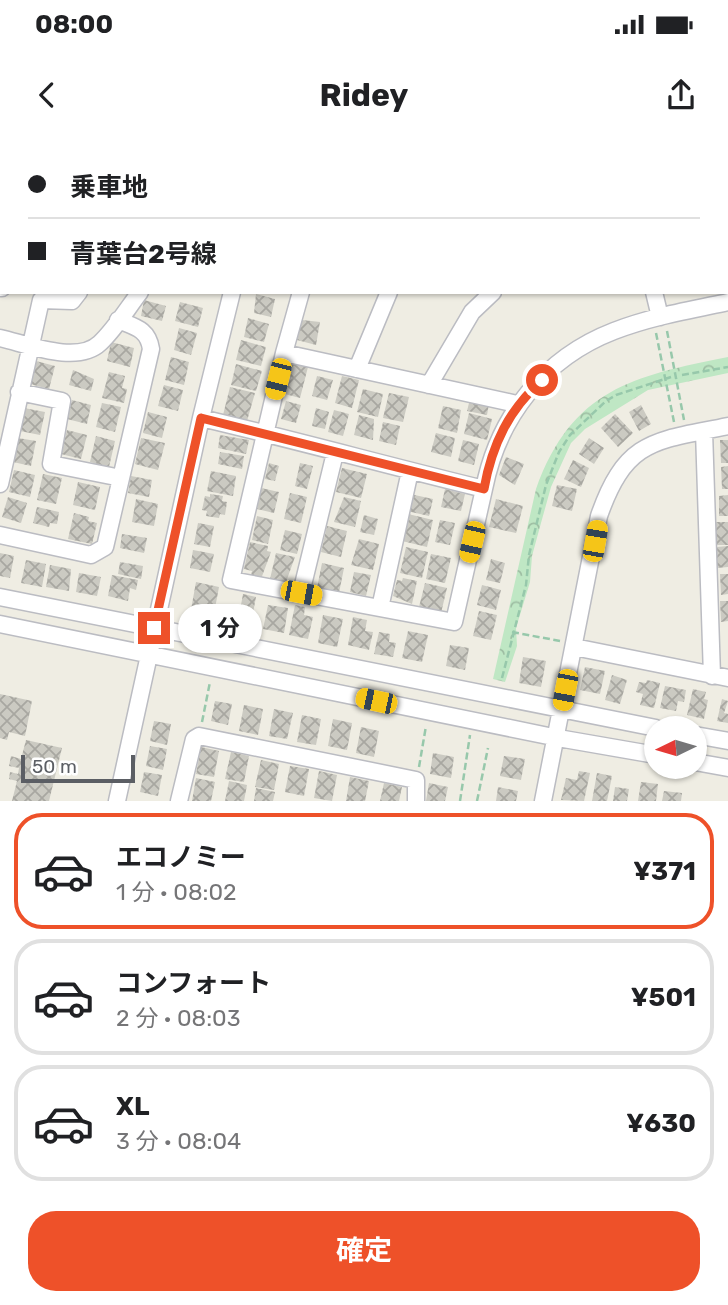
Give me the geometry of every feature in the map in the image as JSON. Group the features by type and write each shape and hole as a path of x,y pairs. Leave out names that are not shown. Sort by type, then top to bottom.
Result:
{"street":[{"path":"0,485 41,300 72,300 77,294"},
{"path":"0,338 62,352 88,351 99,345 139,294"},
{"path":"135,801 117,799 229,294"},
{"path":"300,294 231,580 454,622 496,441 517,404 577,351 613,331 658,323 728,302"},
{"path":"357,369 388,294"},
{"path":"429,385 472,312 492,294"},
{"path":"654,294 658,323"},
{"path":"0,535 91,555 105,547 151,349 143,330 118,320"},
{"path":"284,353 517,404"},
{"path":"19,392 62,401 51,464 121,478"},
{"path":"201,418 484,489"},
{"path":"543,801 558,738 569,644 599,516 610,484 631,456 679,428 704,431 728,426"},
{"path":"569,644 720,677 704,431"},
{"path":"301,593 335,453"},
{"path":"380,608 410,471"},
{"path":"0,597 644,726"},
{"path":"0,624 558,738 644,753"},
{"path":"179,801 194,739 199,736 416,780 415,801"},
{"path":"707,737 728,741"},
{"path":"707,764 728,768"}],"path":[{"path":"658,323 666,378 679,428"},
{"path":"658,323 662,328 666,327 685,420 680,421 679,428"},
{"path":"682,375 728,367"},
{"path":"502,678 509,661 512,632 526,585 529,555 546,485 559,452 570,435 606,401 671,377"},
{"path":"512,632 569,644"},
{"path":"199,736 210,682"},
{"path":"416,780 426,726"},
{"path":"460,801 471,734"},
{"path":"477,801 488,748"}],"green space":[{"path":"728,357 728,373 648,390 585,429 571,443 551,487 532,556 530,582 516,628 517,646 505,682 493,679 536,489 551,455 568,429 588,408 635,381"}],"building":[{"path":"256,294 275,299 271,317 254,313"},
{"path":"144,300 166,306 162,321 141,316"},
{"path":"180,302 203,308 198,327 175,321"},
{"path":"248,318 269,324 264,342 244,337"},
{"path":"302,320 320,322 316,345 297,340"},
{"path":"179,328 197,333 191,355 174,350"},
{"path":"241,340 266,347 261,366 236,360"},
{"path":"111,342 134,348 130,367 107,361"},
{"path":"171,357 189,362 184,385 165,380"},
{"path":"36,361 55,366 49,389 30,384"},
{"path":"289,362 308,367 300,398 281,393"},
{"path":"236,364 262,371 256,391 231,385"},
{"path":"73,370 94,379 91,391 69,385"},
{"path":"109,372 125,376 122,388 127,389 124,403 102,398"},
{"path":"317,376 333,380 327,400 312,396"},
{"path":"342,376 359,380 352,408 335,403"},
{"path":"164,385 183,390 178,411 158,406"},
{"path":"230,387 255,393 247,421 223,415"},
{"path":"363,389 383,394 378,417 357,412"},
{"path":"389,393 409,397 403,422 383,418"},
{"path":"470,399 489,404 487,415 467,411"},
{"path":"72,400 91,405 87,424 67,419"},
{"path":"286,401 301,405 296,423 281,419"},
{"path":"102,403 121,407 115,432 96,427"},
{"path":"641,405 651,424 639,431 629,412"},
{"path":"443,406 461,410 457,433 438,428"},
{"path":"24,408 45,412 40,435 20,431"},
{"path":"316,408 329,412 325,429 312,426"},
{"path":"334,410 349,414 343,436 328,432"},
{"path":"148,412 167,417 162,438 143,433"},
{"path":"469,413 492,419 487,440 464,434"},
{"path":"615,414 633,433 618,447 601,428"},
{"path":"359,415 374,419 373,440 354,435"},
{"path":"383,422 400,426 396,445 379,441"},
{"path":"67,430 87,435 81,459 61,454"},
{"path":"436,433 455,438 451,457 431,452"},
{"path":"220,435 249,440 246,454 218,448"},
{"path":"96,436 115,441 109,467 90,462"},
{"path":"18,438 36,441 31,466 13,462"},
{"path":"141,438 165,443 158,470 135,464"},
{"path":"589,438 604,448 594,464 579,454"},
{"path":"463,440 479,444 474,465 458,461"},
{"path":"720,440 728,440 728,463 721,463"},
{"path":"220,452 244,456 242,469 218,464"},
{"path":"506,457 524,464 515,485 499,475"},
{"path":"573,460 589,468 581,487 564,479"},
{"path":"269,463 279,466 275,481 265,479"},
{"path":"300,463 313,466 307,489 295,486"},
{"path":"728,466 728,489 722,489 721,467"},
{"path":"342,468 367,474 361,498 336,492"},
{"path":"14,470 35,475 30,497 9,492"},
{"path":"211,471 236,476 233,496 207,491"},
{"path":"43,474 62,478 56,504 37,500"},
{"path":"131,476 152,480 149,497 128,493"},
{"path":"78,482 100,487 95,510 73,505"},
{"path":"557,485 577,489 572,511 552,506"},
{"path":"261,488 279,492 274,513 257,509"},
{"path":"445,489 465,494 461,511 441,507"},
{"path":"290,493 307,497 301,523 284,519"},
{"path":"210,494 223,496 222,501 227,502 225,515 220,514 219,518 206,516 207,511 202,510 205,496 210,497"},
{"path":"410,494 433,499 429,516 407,511"},
{"path":"728,495 728,516 719,516 719,496"},
{"path":"8,497 27,503 21,523 2,517"},
{"path":"344,497 361,501 355,527 334,522"},
{"path":"136,499 158,504 154,526 132,522"},
{"path":"496,499 523,506 516,533 489,527"},
{"path":"37,507 59,512 57,524 50,523 49,527 33,523"},
{"path":"74,513 89,517 88,521 97,523 92,544 68,539"},
{"path":"408,514 433,520 427,547 402,541"},
{"path":"364,515 378,519 374,535 360,532"},
{"path":"257,516 273,520 268,544 252,540"},
{"path":"440,520 455,523 450,545 435,542"},
{"path":"710,522 728,522 728,545 711,545"},
{"path":"198,523 214,526 210,547 194,544"},
{"path":"327,526 347,531 341,557 321,552"},
{"path":"285,530 302,534 297,554 280,550"},
{"path":"122,534 147,538 144,553 120,548"},
{"path":"359,539 379,544 373,570 351,565"},
{"path":"250,542 268,546 267,551 271,552 261,579 251,576 252,571 244,569"},
{"path":"728,546 728,567 717,568 717,547"},
{"path":"406,547 428,552 422,578 400,573"},
{"path":"193,550 214,554 210,572 190,568"},
{"path":"0,553 14,556 10,578 0,576"},
{"path":"276,553 295,557 286,582 270,579"},
{"path":"431,554 451,558 445,583 426,579"},
{"path":"491,559 505,563 500,583 486,580"},
{"path":"26,560 46,564 42,587 21,583"},
{"path":"120,562 143,566 141,579 118,574"},
{"path":"322,563 344,568 339,593 317,588"},
{"path":"50,565 71,569 69,591 46,587"},
{"path":"354,572 371,575 366,596 350,592"},
{"path":"79,573 101,577 97,596 76,592"},
{"path":"720,574 728,574 728,594 721,595"},
{"path":"112,575 138,580 136,590 130,588 128,601 108,596"},
{"path":"403,578 417,581 412,604 393,596 397,580 402,581"},
{"path":"196,582 219,587 213,619 190,615"},
{"path":"425,583 447,588 441,613 419,607"},
{"path":"482,585 501,590 496,610 477,605"},
{"path":"243,594 256,597 250,629 237,627"},
{"path":"720,601 728,601 728,621 721,622"},
{"path":"268,605 288,608 284,633 263,629"},
{"path":"295,605 305,607 304,615 313,617 308,639 289,635"},
{"path":"479,611 497,615 491,640 473,636"},
{"path":"323,615 343,619 337,647 318,643"},
{"path":"353,617 367,620 365,631 373,632 369,650 348,645"},
{"path":"408,631 428,635 422,662 402,658"},
{"path":"379,632 390,634 389,642 396,643 393,657 374,654"},
{"path":"450,645 469,648 465,670 446,666"},
{"path":"523,657 546,661 541,687 519,683"},
{"path":"585,667 605,671 600,694 580,690"},
{"path":"612,675 627,680 620,704 605,700"},
{"path":"647,680 660,683 654,708 640,705 643,694 636,692 639,682 646,683"},
{"path":"665,686 686,690 684,702 678,701 676,711 660,708"},
{"path":"693,689 706,692 704,699 708,700 705,716 687,715"},
{"path":"0,694 32,701 25,736 9,732 7,740 0,738"},
{"path":"722,699 728,701 724,713 728,714 728,723 717,721"},
{"path":"215,701 232,704 228,725 211,721"},
{"path":"244,705 263,709 258,735 239,731"},
{"path":"274,709 293,713 287,739 269,736"},
{"path":"302,715 321,719 316,745 297,742"},
{"path":"333,719 352,723 347,750 328,746"},
{"path":"154,721 171,724 167,745 150,741"},
{"path":"361,727 379,731 374,757 356,753"},
{"path":"26,740 62,748 49,801 12,801 17,781 9,779 10,772 18,774 19,768 9,766 11,756 21,759"},
{"path":"150,746 167,749 163,770 146,766"},
{"path":"201,747 219,751 214,777 196,774"},
{"path":"231,752 249,756 244,782 225,779"},
{"path":"433,753 454,757 451,778 430,774"},
{"path":"504,756 525,759 521,780 500,776"},
{"path":"261,760 279,764 274,790 255,787"},
{"path":"290,766 309,769 304,796 285,792"},
{"path":"319,771 337,775 332,801 314,798"},
{"path":"579,771 590,773 584,801 561,800 566,778 577,780"},
{"path":"144,772 162,775 158,796 140,792"},
{"path":"597,773 612,776 607,801 592,801"},
{"path":"350,777 369,781 365,801 346,801"},
{"path":"196,778 215,782 211,801 192,801"},
{"path":"229,781 247,785 244,801 225,801"},
{"path":"641,782 658,784 656,801 638,801"},
{"path":"384,783 402,787 399,801 380,801"},
{"path":"429,783 448,787 445,801 426,801"},
{"path":"498,787 518,791 516,801 496,801"},
{"path":"615,787 629,789 627,801 613,801"},
{"path":"256,788 275,792 273,801 254,801"},
{"path":"664,791 682,793 681,801 662,801"}],"route":[{"path":"154,628 201,418 484,489 496,441 517,404 542,380"}]}
